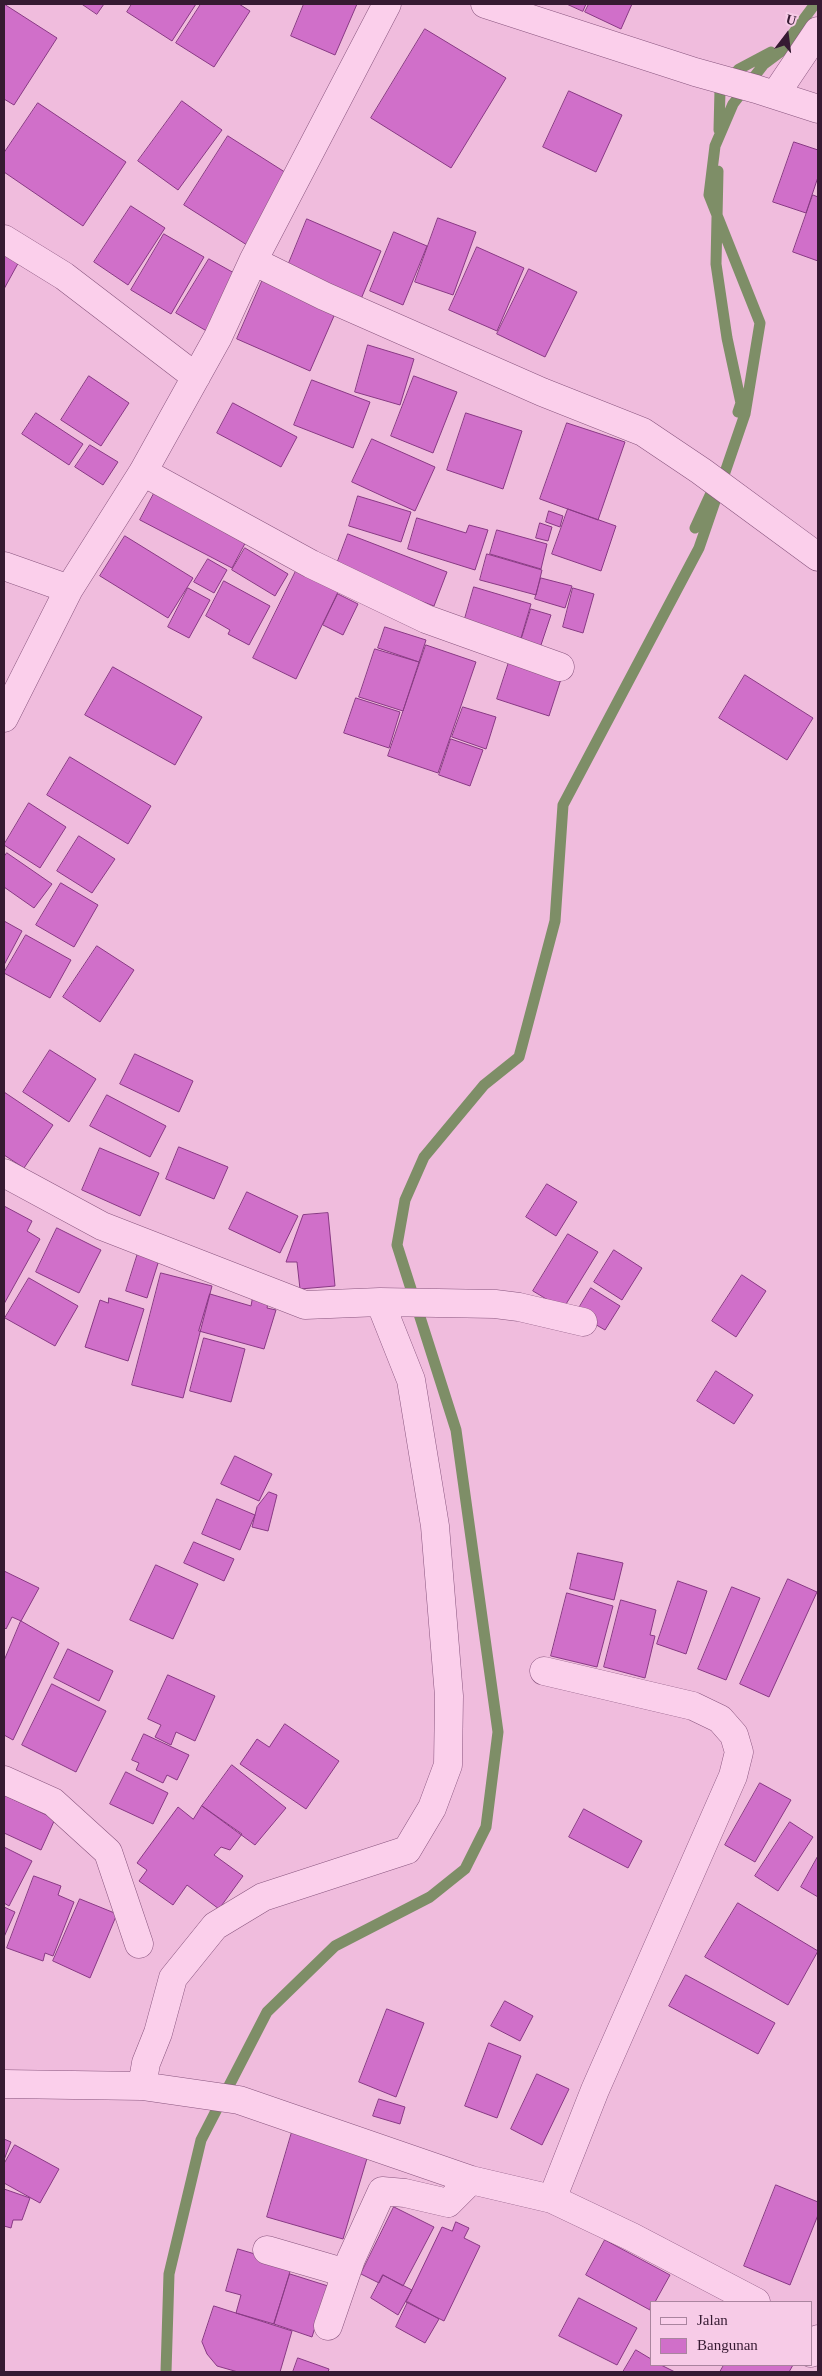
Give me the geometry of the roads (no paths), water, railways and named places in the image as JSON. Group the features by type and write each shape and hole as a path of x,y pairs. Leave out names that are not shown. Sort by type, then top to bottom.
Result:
{"street":[{"path":"4,718 69,589 142,472 218,337 252,261 387,4"},
{"path":"485,4 695,72 818,109"},
{"path":"766,92 818,32"},
{"path":"4,238 64,276 196,376"},
{"path":"252,261 324,296 542,392 643,432 701,470 818,557"},
{"path":"142,472 312,564 417,615 560,667"},
{"path":"4,566 69,589"},
{"path":"4,1173 102,1226 305,1305 466,1303 519,1306 583,1322"},
{"path":"142,2086 146,2063 158,2034 173,1978 215,1926 263,1897 407,1850 432,1808 448,1766 449,1696 435,1526 411,1380 390,1303"},
{"path":"544,1671 693,1706 720,1719 734,1735 739,1752 733,1776 595,2090 552,2199"},
{"path":"4,1780 54,1802 108,1852 138,1944"},
{"path":"4,2084 142,2086 238,2100 471,2180 552,2199 632,2237 754,2301"},
{"path":"328,2326 346,2273 367,2221 382,2192 405,2193 448,2203 471,2180"},
{"path":"267,2250 346,2273"},
{"path":"812,2351 818,2337"}],"waterway":[{"path":"786,43 815,4"},
{"path":"166,2372 169,2274 201,2140 267,2012 335,1946 430,1897 465,1869 486,1827 498,1732 456,1430 397,1245 405,1200 424,1157 484,1085 519,1057 555,921 563,805 699,548 745,414 760,323 709,195 715,146 733,104 764,64 807,32"},
{"path":"719,130 720,90 739,69 771,52"},
{"path":"718,171 716,264 727,338 741,403 738,412"},
{"path":"695,528 712,491"}]}
